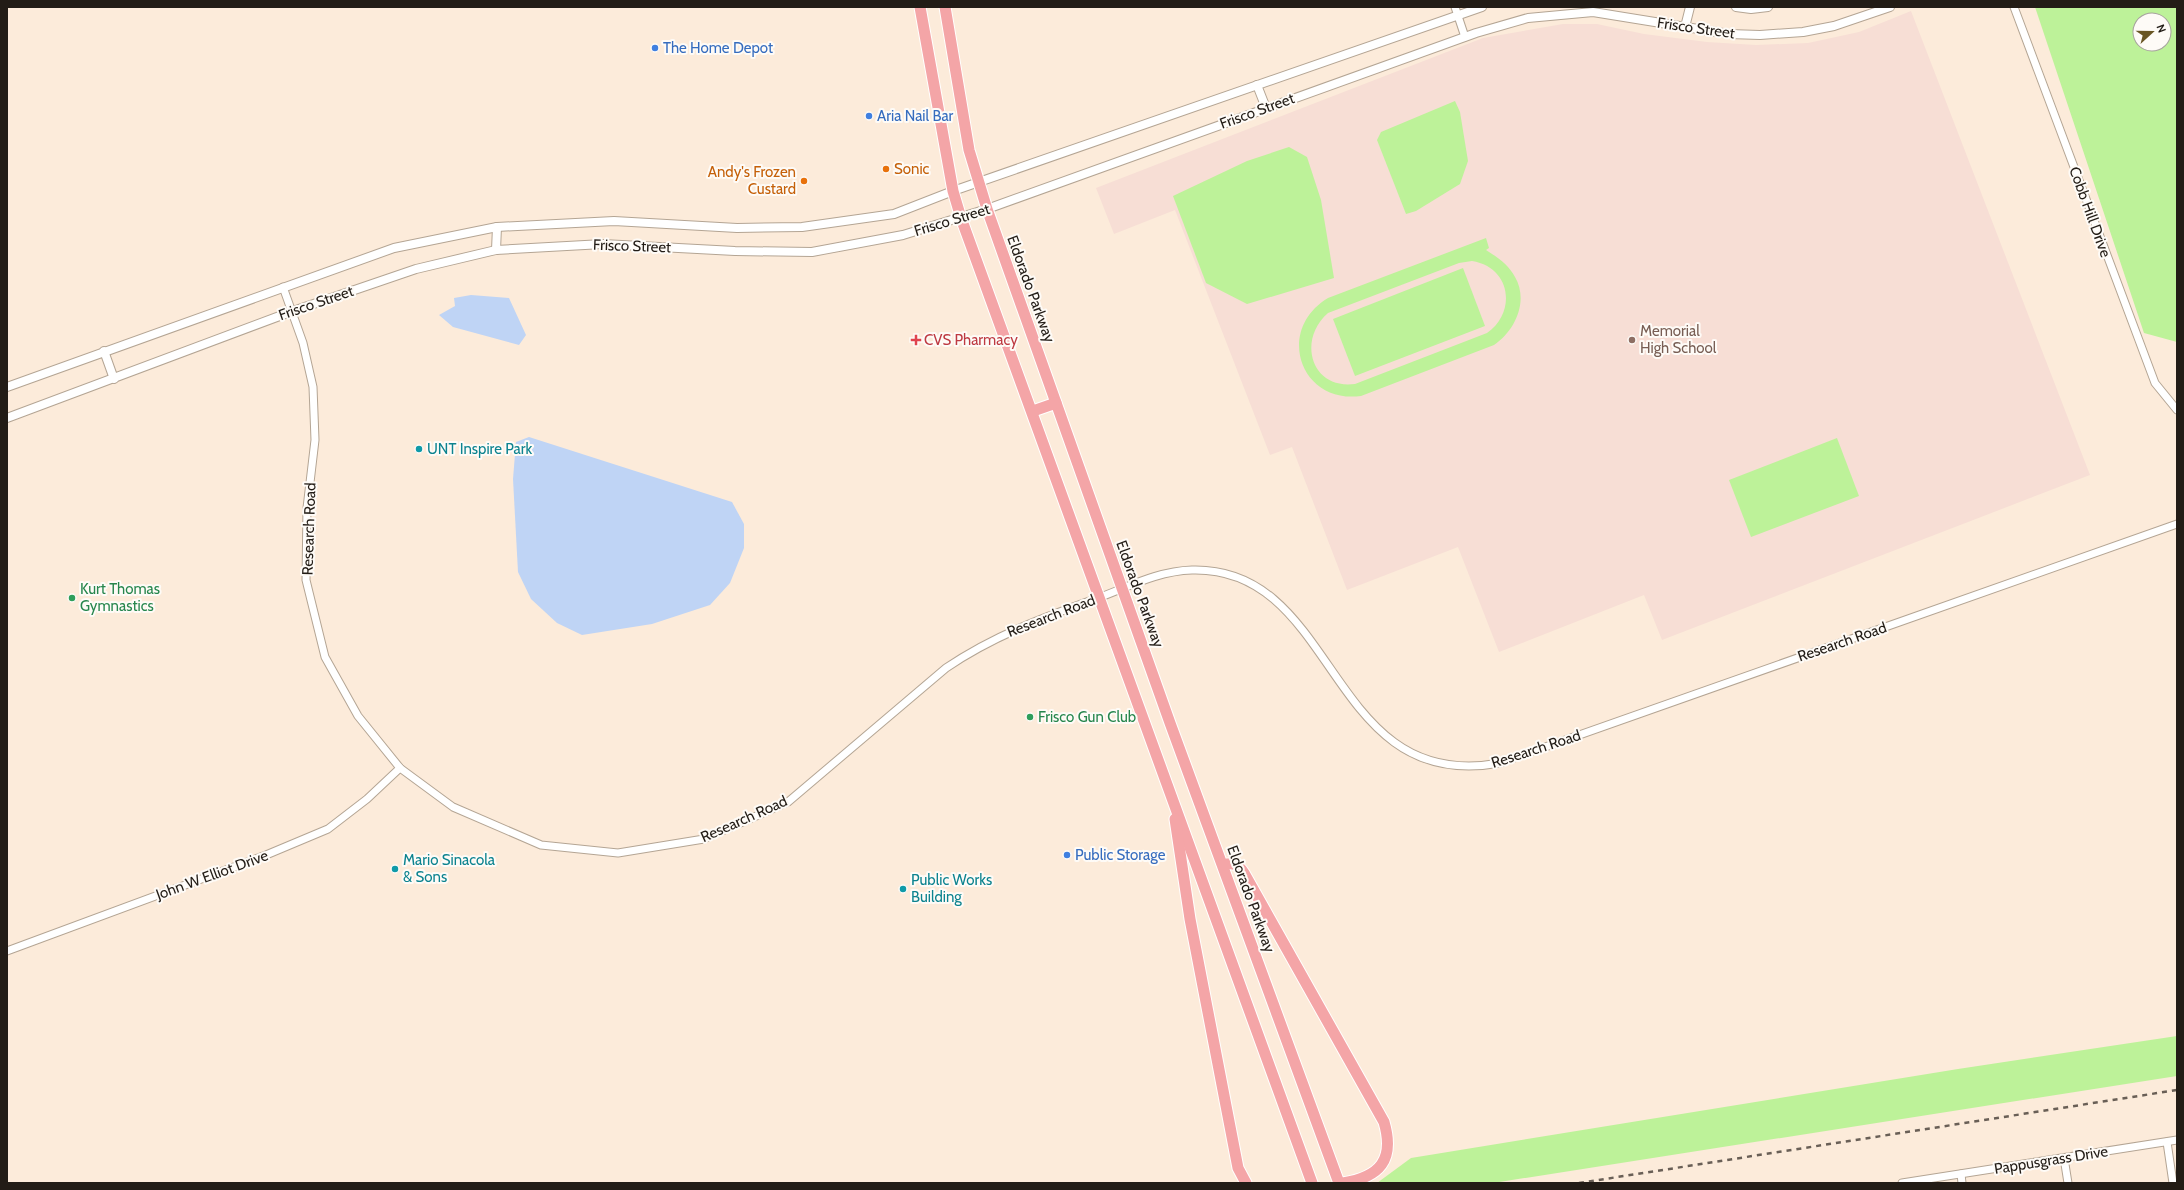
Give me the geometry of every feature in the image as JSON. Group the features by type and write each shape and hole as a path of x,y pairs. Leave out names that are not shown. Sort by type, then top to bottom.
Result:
{"main road":[{"path":"923,7 920,7 953,191 961,218 1033,412 1312,1183"},
{"name":"Eldorado Parkway","path":"946,7 969,150 987,210 1122,588 1339,1183"},
{"path":"1033,412 1056,403"},
{"path":"1170,789 1191,927 1238,1168 1246,1183"},
{"path":"1223,865 1231,863 1239,865 1384,1122 1389,1143 1389,1150 1384,1160 1370,1176 1343,1183"}],"street":[{"name":"Frisco Street","path":"7,387 394,248 497,227 614,221 738,228 802,227 894,214 978,182 1257,85 1456,11 1482,7"},
{"path":"1685,27 1690,7"},
{"name":"Frisco Street","path":"1736,7 1751,9 1768,7"},
{"name":"Frisco Street","path":"7,418 292,311 416,269 496,250 603,244 735,251 812,252 903,235 987,210 1465,37 1528,18 1593,12 1729,34 1760,35 1804,32 1834,26 1890,7"},
{"name":"Cobb Hill Drive","path":"2014,7 2155,383 2177,410"},
{"path":"1456,11 1465,37"},
{"path":"1257,85 1266,108"},
{"path":"496,250 497,227"},
{"name":"Research Road","path":"284,287 303,343 313,387 315,440 308,508 306,580 324,657 358,716 400,768 453,807 541,846 618,853 704,839 788,802 946,668 972,650 1032,621 1164,574 1191,570 1219,572 1246,581 1268,593 1291,614 1362,713 1385,736 1406,750 1430,760 1455,765 1481,766 1500,763 2177,524"},
{"path":"104,351 114,379"},
{"name":"John W Elliot Drive","path":"7,951 259,858 328,829 367,799 400,768"},
{"name":"Pappusgrass Drive","path":"1902,1183 2177,1140"},
{"path":"2167,1142 2173,1183"},
{"path":"2064,1158 2068,1183"},
{"path":"1960,1174 1962,1183"}],"shaded area":[{"name":"Memorial High School","path":"1911,11 2090,475 1662,640 1644,595 1499,652 1458,547 1347,590 1292,447 1270,455 1175,210 1114,234 1096,188 1483,38 1563,24 1597,24 1644,34 1707,42 1756,45 1808,43 1859,32"}],"green space":[{"path":"2035,7 2177,7 2177,342 2144,333"},
{"path":"1455,101 1460,112 1468,161 1460,184 1416,211 1406,214 1377,140 1381,132"},
{"path":"1289,147 1307,157 1321,200 1334,278 1247,304 1206,283 1173,196 1247,161"},
{"path":"1486,238 1489,248 1486,250 1506,265 1515,277 1521,296 1518,315 1514,324 1502,339 1494,345 1361,396 1340,395 1323,389 1310,377 1302,362 1299,345 1302,328 1312,312 1328,298","holes":["1472,261 1485,265 1495,272 1502,281 1506,303 1503,314 1497,324 1487,333 1355,384 1340,384 1328,379 1319,371 1313,361 1311,349 1313,336 1318,324 1328,313 1459,263"]},
{"path":"1463,268 1485,326 1355,376 1333,319"},
{"path":"1837,438 1859,496 1751,537 1729,480"},
{"path":"2177,1036 2177,1076 1493,1183 1377,1183 1411,1158 1958,1069"}],"water":[{"path":"471,295 509,298 526,335 519,345 453,327 439,315 455,306 454,298"},
{"path":"529,437 732,502 744,524 744,548 730,583 710,605 652,624 582,635 557,623 531,599 518,572 513,479 516,442"}],"railway":[{"path":"1579,1183 2177,1090"}],"place":[{"name":"The Home Depot","path":"655,48"},
{"name":"Aria Nail Bar","path":"869,116"},
{"name":"Sonic","path":"886,169"},
{"name":"Andy's Frozen Custard","path":"804,181"},
{"name":"CVS Pharmacy","path":"916,340"},
{"name":"Memorial High School","path":"1632,340"},
{"name":"UNT Inspire Park","path":"419,449"},
{"name":"Kurt Thomas Gymnastics","path":"72,598"},
{"name":"Frisco Gun Club","path":"1030,717"},
{"name":"Public Storage","path":"1067,855"},
{"name":"Mario Sinacola & Sons","path":"395,869"},
{"name":"Public Works Building","path":"903,889"}]}
